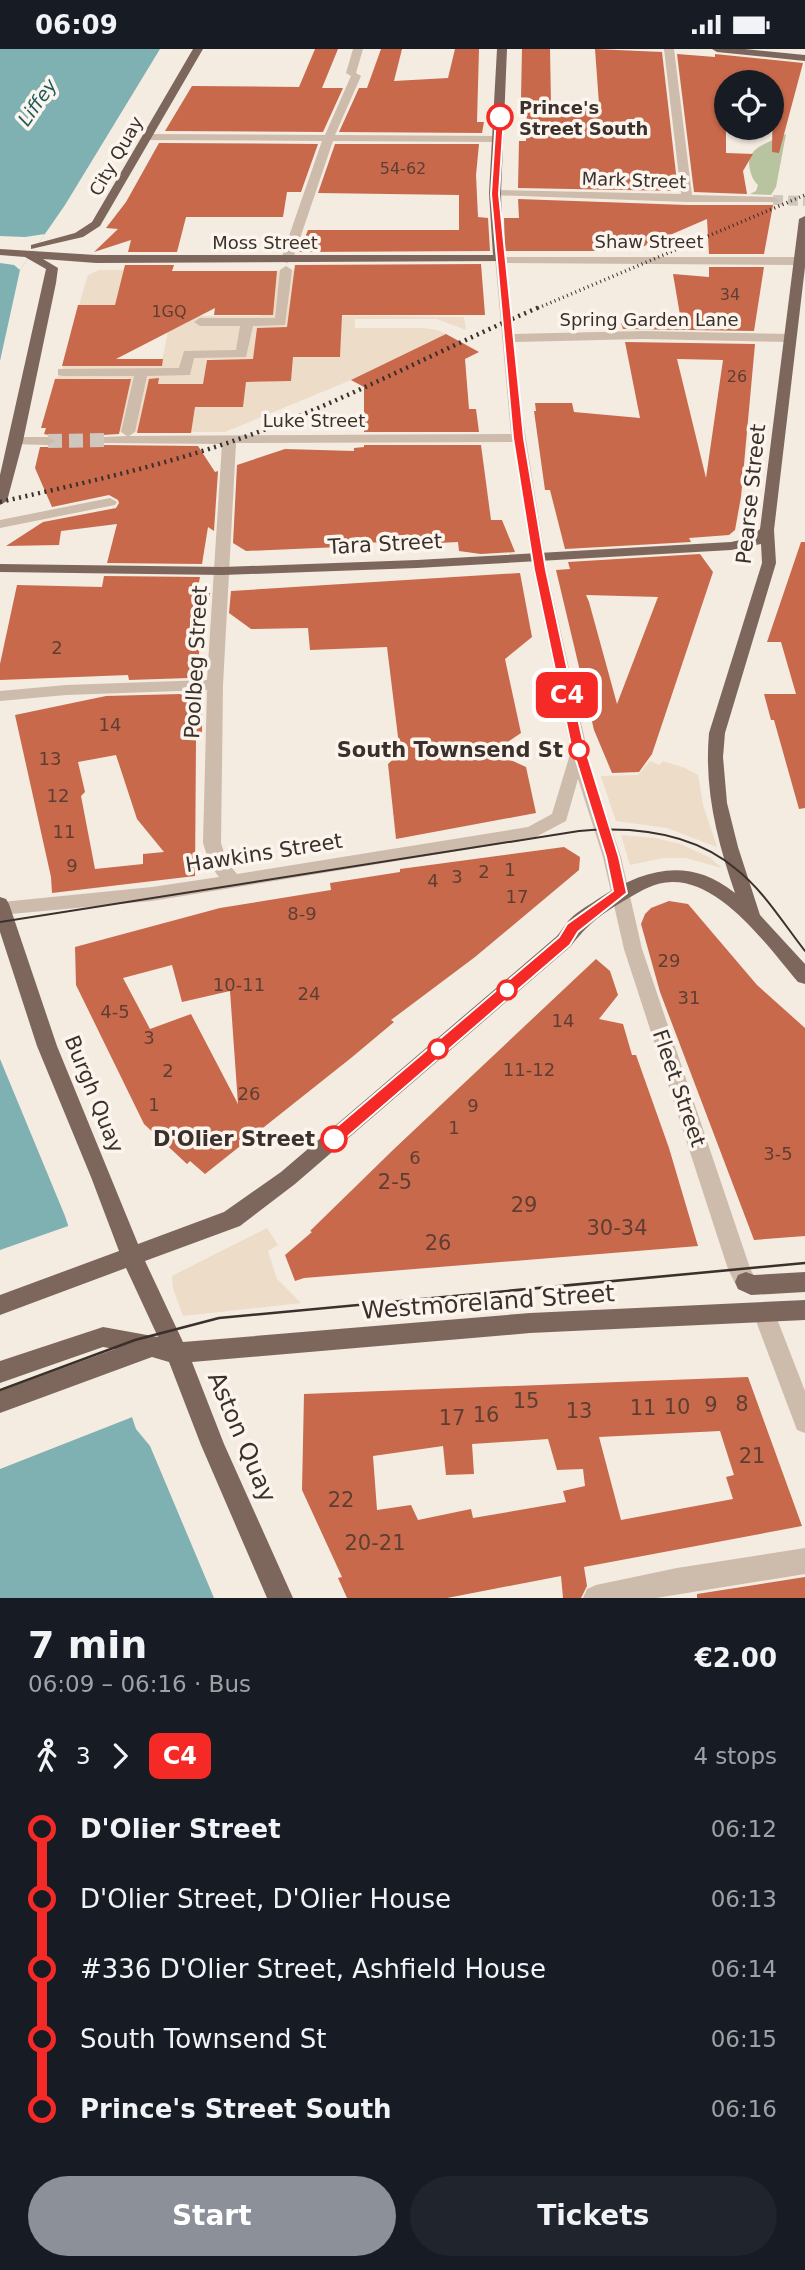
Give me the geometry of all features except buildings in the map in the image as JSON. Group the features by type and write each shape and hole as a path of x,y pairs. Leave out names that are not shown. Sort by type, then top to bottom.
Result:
{"main road":[{"name":"City Quay","path":"33,252 79,235 96,224 198,49"},
{"path":"499,259 495,194 502,49"},
{"path":"717,49 805,58"},
{"name":"Pearse Street","path":"753,917 733,863 719,808 714,782 717,733 769,563 767,530 805,219"},
{"name":"Moss Street","path":"0,251 96,259 287,265 499,259"},
{"path":"0,501 16,441 52,270 33,252"},
{"name":"Tara Street","path":"0,568 223,571 417,564 731,546 755,541 767,530"},
{"path":"0,1305 132,1258 244,1212 288,1178 564,941 573,928 620,893 651,878 682,877 725,891 753,917 805,977"},
{"name":"Burgh Quay","path":"1,907 47,1046 151,1299"},
{"path":"746,1282 751,1285 805,1282"},
{"name":"Aston Quay","path":"151,1299 280,1598"},
{"name":"Westmoreland Street","path":"114,1348 151,1347 176,1353 517,1324 805,1310"},
{"path":"0,1373 79,1344 114,1348"},
{"path":"0,1402 114,1348"}],"street":[{"path":"200,322 281,322 287,265 353,75 358,49"},
{"path":"669,49 687,199"},
{"path":"147,137 499,139"},
{"name":"Mark Street","path":"495,194 773,200"},
{"name":"Shaw Street","path":"499,259 799,261"},
{"name":"Fleet Street","path":"499,259 519,438 538,556 579,751 612,857 633,949 739,1269 746,1282"},
{"path":"63,372 185,372 188,354 242,354 247,322"},
{"name":"Spring Garden Lane","path":"509,338 643,335 790,338"},
{"path":"128,432 141,372"},
{"name":"Luke Street","path":"109,440 519,438"},
{"path":"16,441 48,440"},
{"name":"Poolbeg Street","path":"229,440 215,685 212,843 219,865 233,881"},
{"path":"0,524 110,502"},
{"path":"0,696 66,690 215,685"},
{"name":"Hawkins Street","path":"1,907 152,894 532,833 561,817 565,793 579,751"},
{"path":"764,1314 805,1422"},
{"path":"596,1598 677,1581 805,1560"}],"green space":[{"path":"786,134 776,187 771,195 750,194 756,191 758,185 750,170 751,156 759,147 774,140 784,140"}],"shaded area":[{"path":"99,270 158,270 115,305 79,305 88,275"},
{"path":"299,270 296,315 464,317 466,330 437,319 355,319 355,328 423,328 446,334 351,380 225,432 191,432 195,407 243,407 246,382 291,381 293,357 340,357 341,337 253,359 207,359 203,384 147,432 111,432 128,378 55,379 63,372 63,361 162,361 170,322 183,325 189,321 185,316 260,316 266,271"},
{"path":"650,761 659,765 663,761 698,775 703,805 717,847 667,828 616,821 601,776 638,775"},
{"path":"621,835 655,838 680,844 709,857 722,868 686,858 663,858 630,865"},
{"path":"267,1228 278,1245 268,1251 277,1279 301,1303 183,1316 173,1288 172,1276"}],"water":[{"name":"Liffey","path":"0,49 160,49 65,205 20,270 0,361"},
{"path":"0,1059 65,1216 136,1429 150,1446 214,1598 0,1598"}],"pier":[{"path":"45,234 20,270 14,265 0,263 0,236 25,237"},
{"path":"71,1225 135,1416 0,1469 0,1250"}],"tunnel":[{"path":"773,200 805,201"},
{"path":"48,441 109,440"}],"tram line":[{"path":"0,922 579,831 621,830 682,839 719,857 755,887 805,951"},
{"path":"0,1390 135,1340 219,1318 805,1263"}],"railway":[{"path":"538,308 805,195"},
{"path":"0,502 164,462 261,431 332,402 542,306"}],"bus line":[{"name":"C4","path":"334,1139 570,936 573,928 620,893 600,815 576,741 540,570 514,408 495,194 500,117"}],"place":[{"name":"Prince's Street South","path":"500,117"},
{"name":"South Townsend St","path":"579,750"},
{"name":"D'Olier Street","path":"334,1139"}]}
